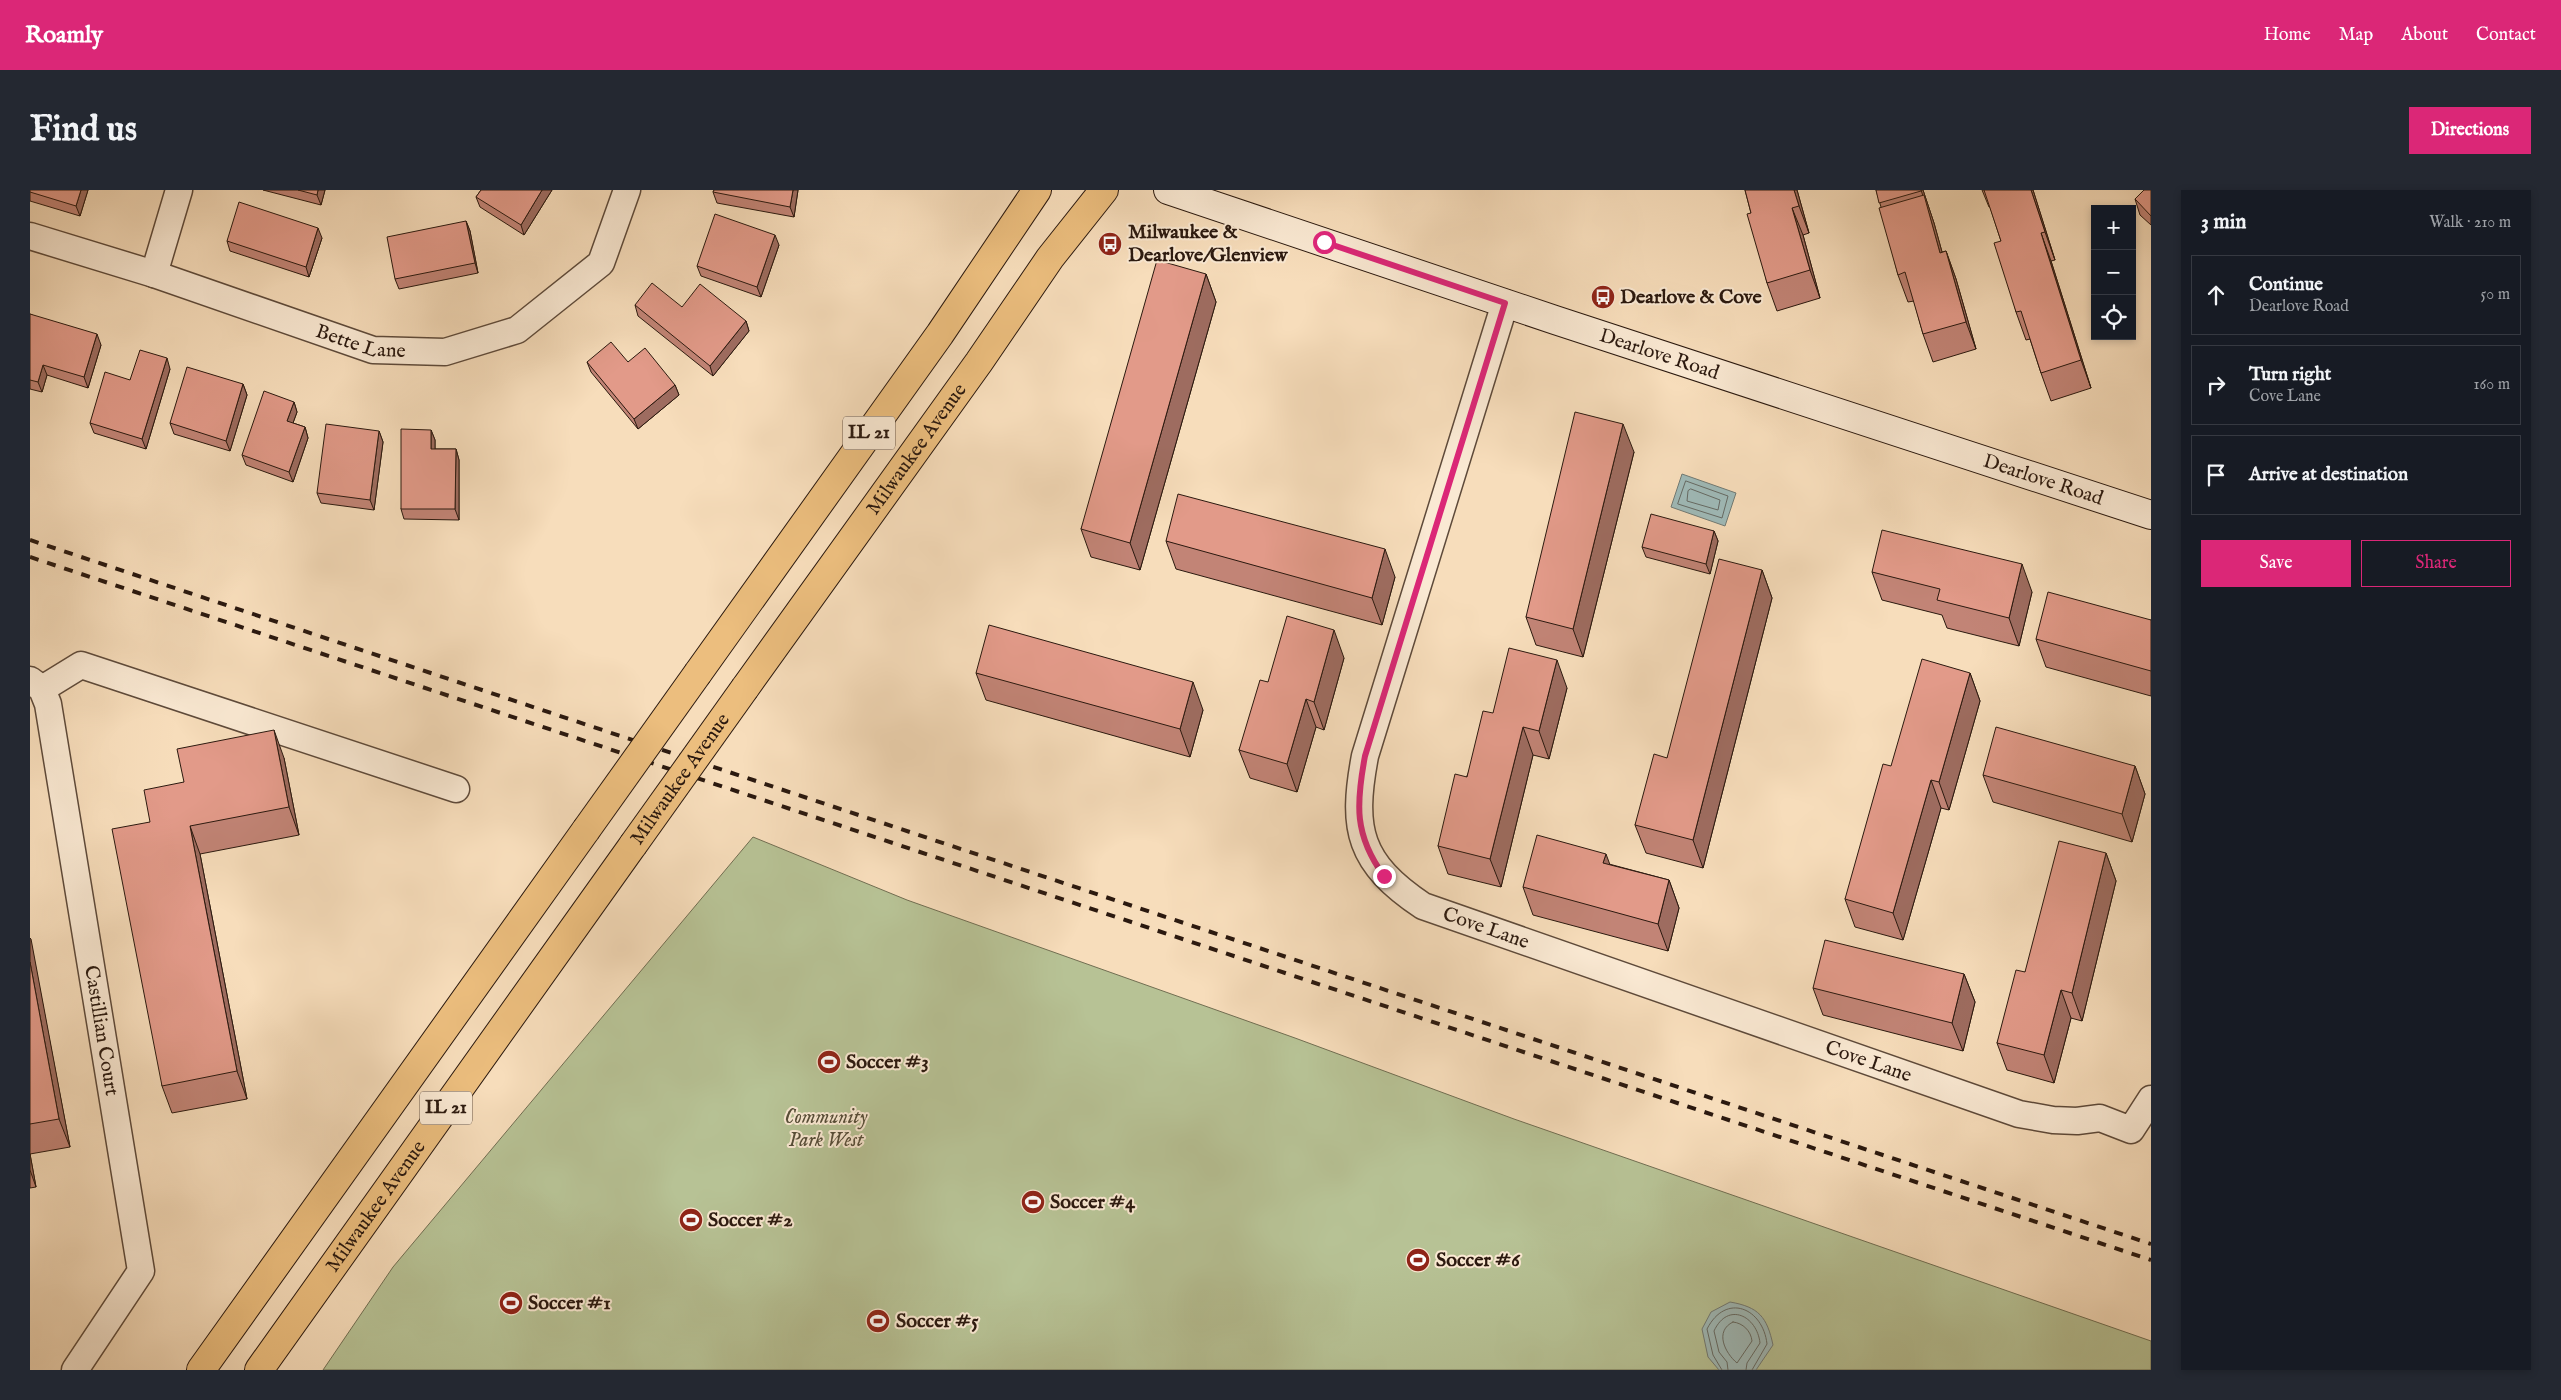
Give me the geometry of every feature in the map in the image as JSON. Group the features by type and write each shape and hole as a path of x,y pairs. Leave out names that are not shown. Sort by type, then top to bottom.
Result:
{"main road":[{"name":"IL 21","path":"201,1370 940,334 1038,190"},
{"name":"Milwaukee Avenue","path":"259,1370 979,362 1050,258 1104,190"},
{"name":"Dearlove Road","path":"1168,190 1505,303 2151,515"}],"street":[{"path":"154,274 179,190"},
{"name":"Bette Lane","path":"30,236 154,274 373,350 446,352 517,330 601,263 627,190"},
{"name":"Cove Lane","path":"1505,303 1365,756 1358,793 1358,819 1372,860 1384,876 1423,906 2019,1114 2053,1120 2100,1118 2132,1130 2151,1099"},
{"path":"36,685 82,665 456,789"},
{"name":"Castillian Court","path":"36,685 48,704 141,1271 75,1370"}],"green space":[{"name":"Community Park West","path":"753,837 907,900 1295,1038 1514,1119 2151,1341 2151,1370 323,1370 393,1267"}],"water":[{"path":"1682,474 1736,493 1725,526 1671,507"},
{"path":"1730,1302 1755,1310 1768,1327 1773,1345 1756,1370 1719,1370 1708,1357 1702,1329 1711,1312"}],"building":[{"path":"30,190 81,190 76,206 30,192"},
{"path":"298,190 318,190 317,195"},
{"path":"481,190 542,190 521,225 476,197"},
{"path":"714,190 793,190 790,207 713,192"},
{"path":"1745,190 1794,190 1799,206 1792,208 1810,270 1767,283 1747,214 1751,213"},
{"path":"1876,190 1921,190 1921,191 1879,203"},
{"path":"1984,190 2031,190 2045,232 2041,233 2081,360 2041,373 2021,311 2016,312 1994,243 2001,241"},
{"path":"2144,190 2151,190 2151,216 2135,199"},
{"path":"1924,195 1940,253 1946,251 1966,322 1923,334 1905,272 1898,275 1879,208"},
{"path":"239,202 318,228 306,267 227,241"},
{"path":"715,214 775,235 757,287 697,266"},
{"path":"466,221 475,263 395,279 387,237"},
{"path":"1157,260 1206,274 1130,543 1081,529"},
{"path":"652,283 682,307 700,284 746,321 710,366 635,305"},
{"path":"30,314 97,334 84,377 43,365 38,382 30,380"},
{"path":"611,342 628,362 645,348 675,385 634,419 587,362"},
{"path":"140,350 167,358 142,439 90,423 105,372 130,380"},
{"path":"187,367 243,384 226,441 170,423"},
{"path":"264,391 294,402 287,421 305,427 289,472 242,455"},
{"path":"1575,412 1623,424 1573,629 1526,617"},
{"path":"326,424 379,431 370,500 317,493"},
{"path":"401,429 431,430 431,449 456,449 455,509 401,509"},
{"path":"1178,494 1385,549 1372,598 1166,541"},
{"path":"1651,514 1714,531 1706,564 1642,547"},
{"path":"1882,530 2022,564 2009,618 1937,600 1940,589 1872,572"},
{"path":"1719,559 1762,570 1693,840 1635,825 1654,754 1667,758"},
{"path":"2048,592 2151,620 2151,671 2036,639"},
{"path":"1287,616 1334,630 1314,702 1306,699 1287,764 1239,750 1260,680 1268,682"},
{"path":"989,625 1193,682 1180,729 976,673"},
{"path":"1509,648 1557,660 1539,731 1523,727 1490,859 1438,846 1455,774 1467,777 1483,711 1493,713"},
{"path":"1922,659 1970,673 1939,782 1931,780 1893,913 1845,899 1883,764 1891,766"},
{"path":"1996,727 2135,766 2122,814 1983,775"},
{"path":"274,730 289,807 190,826 237,1071 162,1086 112,829 150,822 144,790 184,782 177,749"},
{"path":"1537,835 1606,854 1603,863 1669,880 1658,924 1523,887"},
{"path":"2059,841 2106,853 2072,993 2061,990 2044,1055 1997,1043 2016,970 2025,972"},
{"path":"1825,940 1964,974 1952,1023 1813,988"},
{"path":"30,962 59,1119 30,1124"}],"railway":[{"path":"30,540 2151,1244"},
{"path":"30,557 2151,1260"}],"place":[{"name":"Milwaukee & Dearlove/Glenview","path":"1110,244"},
{"name":"Dearlove & Cove","path":"1603,297"},
{"name":"Soccer #3","path":"829,1062"},
{"name":"Soccer #4","path":"1033,1202"},
{"name":"Soccer #2","path":"691,1220"},
{"name":"Soccer #6","path":"1418,1260"},
{"name":"Soccer #1","path":"511,1303"},
{"name":"Soccer #5","path":"878,1321"}],"route":[{"path":"1324,242 1505,303 1365,756 1358,793 1358,819 1372,860 1384,876"}]}
